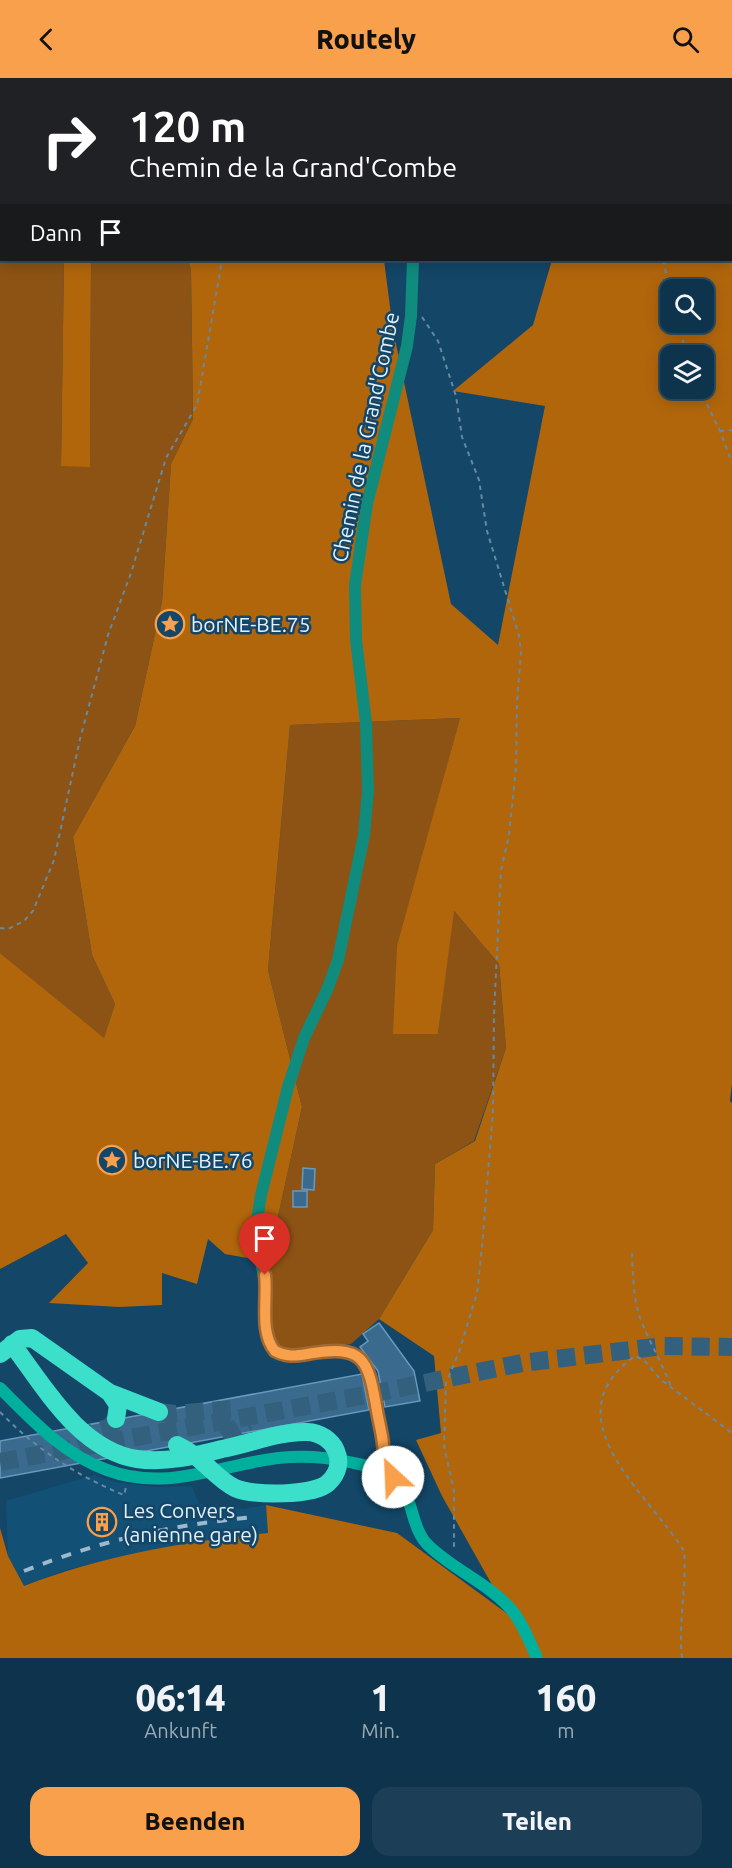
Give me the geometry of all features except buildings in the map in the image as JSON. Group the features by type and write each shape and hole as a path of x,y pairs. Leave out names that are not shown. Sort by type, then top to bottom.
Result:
{"highway":[{"path":"159,1412 111,1393 32,1338 23,1337 6,1349 73,1422 92,1438 126,1456 147,1460 178,1458 301,1432 322,1435 333,1444 338,1455 337,1468 333,1477 325,1485 312,1490 251,1492 234,1487 222,1477 193,1454 177,1445"},
{"path":"111,1393 118,1405 116,1419"},
{"path":"222,1477 216,1458 223,1437"}],"street":[{"name":"Chemin de la Grand'Combe","path":"380,1470 384,1447 371,1376 362,1361 352,1353 339,1350 285,1356 275,1351 270,1344 266,1328 266,1286 258,1248 257,1221 261,1195 288,1087 304,1038 327,990 338,960 364,835 368,791 366,723 357,649 355,585 367,504 407,346 412,306 413,261"},
{"path":"0,1388 60,1444 94,1465 119,1474 176,1479 275,1459 326,1458 380,1470 401,1484 417,1532 429,1546 507,1604 519,1620 537,1658"}],"path":[{"path":"0,928 8,929 24,921 33,911 54,860 80,739 108,635 131,573 166,458 197,405 222,261"},
{"path":"663,261 667,279"},
{"path":"412,306 433,331 456,396 462,438 479,480 487,531 519,636 521,652 517,701 516,768 508,836 501,870 494,1014 493,1111 477,1293 459,1352 446,1383 444,1446 454,1491 454,1547 449,1562"},
{"path":"704,399 720,431 732,464"},
{"path":"720,431 732,430"},
{"path":"632,1253 633,1281 640,1321 659,1356 671,1387"},
{"path":"681,1658 681,1619 686,1568 684,1551 614,1461 601,1426 602,1400 608,1387 627,1362 635,1356 644,1360 671,1387 732,1433"}],"shaded area":[{"path":"0,261 64,261 61,466 90,466 91,261 188,261 191,269 193,419 171,464 162,602 135,726 73,837 92,955 115,1004 104,1039 0,953"},
{"path":"64,261 91,261 90,467 61,466"},
{"path":"188,261 384,261 393,330 451,604 498,645 545,406 453,391 533,325 552,261 732,261 732,1083 730,1101 732,1103 732,1658 0,1658 0,1528 8,1556 24,1586 83,1566 144,1551 207,1540 268,1533 266,1505 397,1533 509,1615 442,1496 416,1440 441,1433 434,1356 379,1319 433,1230 435,1164 475,1141 506,1048 499,964 454,911 438,1034 393,1034 397,946 460,718 290,725 268,970 302,1107 270,1253 259,1260 225,1254 208,1239 197,1284 162,1273 162,1305 119,1307 49,1303 88,1263 66,1234 0,1269 0,953 104,1038 115,1004 92,955 73,837 135,726 162,602 171,464 193,419 191,269"},
{"path":"460,718 421,862 438,1034 453,910 499,964 506,1048 474,1141 435,1164 433,1230 379,1319 351,1344 287,1351 275,1343 271,1324 270,1253 302,1107 268,970 290,725"},
{"path":"94,1475 115,1482 154,1487 192,1486 199,1504 244,1509 266,1505 269,1533 113,1559 66,1570 24,1586 8,1556 6,1501"}],"tunnel":[{"path":"0,1462 366,1395 522,1363 663,1346 732,1347"},
{"path":"159,1412 175,1414 234,1409"},
{"path":"76,1438 110,1427 116,1419"},
{"path":"223,1437 248,1422"}],"railway":[{"path":"24,1571 109,1542 137,1535 194,1524 254,1517"}],"place":[{"name":"borNE-BE.75","path":"170,624"},
{"name":"borNE-BE.76","path":"112,1160"},
{"name":"Les Convers (anienne gare)","path":"102,1522"}],"route":[{"path":"265,1275 266,1328 268,1340 275,1351 282,1355 292,1356 343,1350 356,1356 367,1368 373,1383 384,1447 384,1458 380,1470 393,1477"}]}
